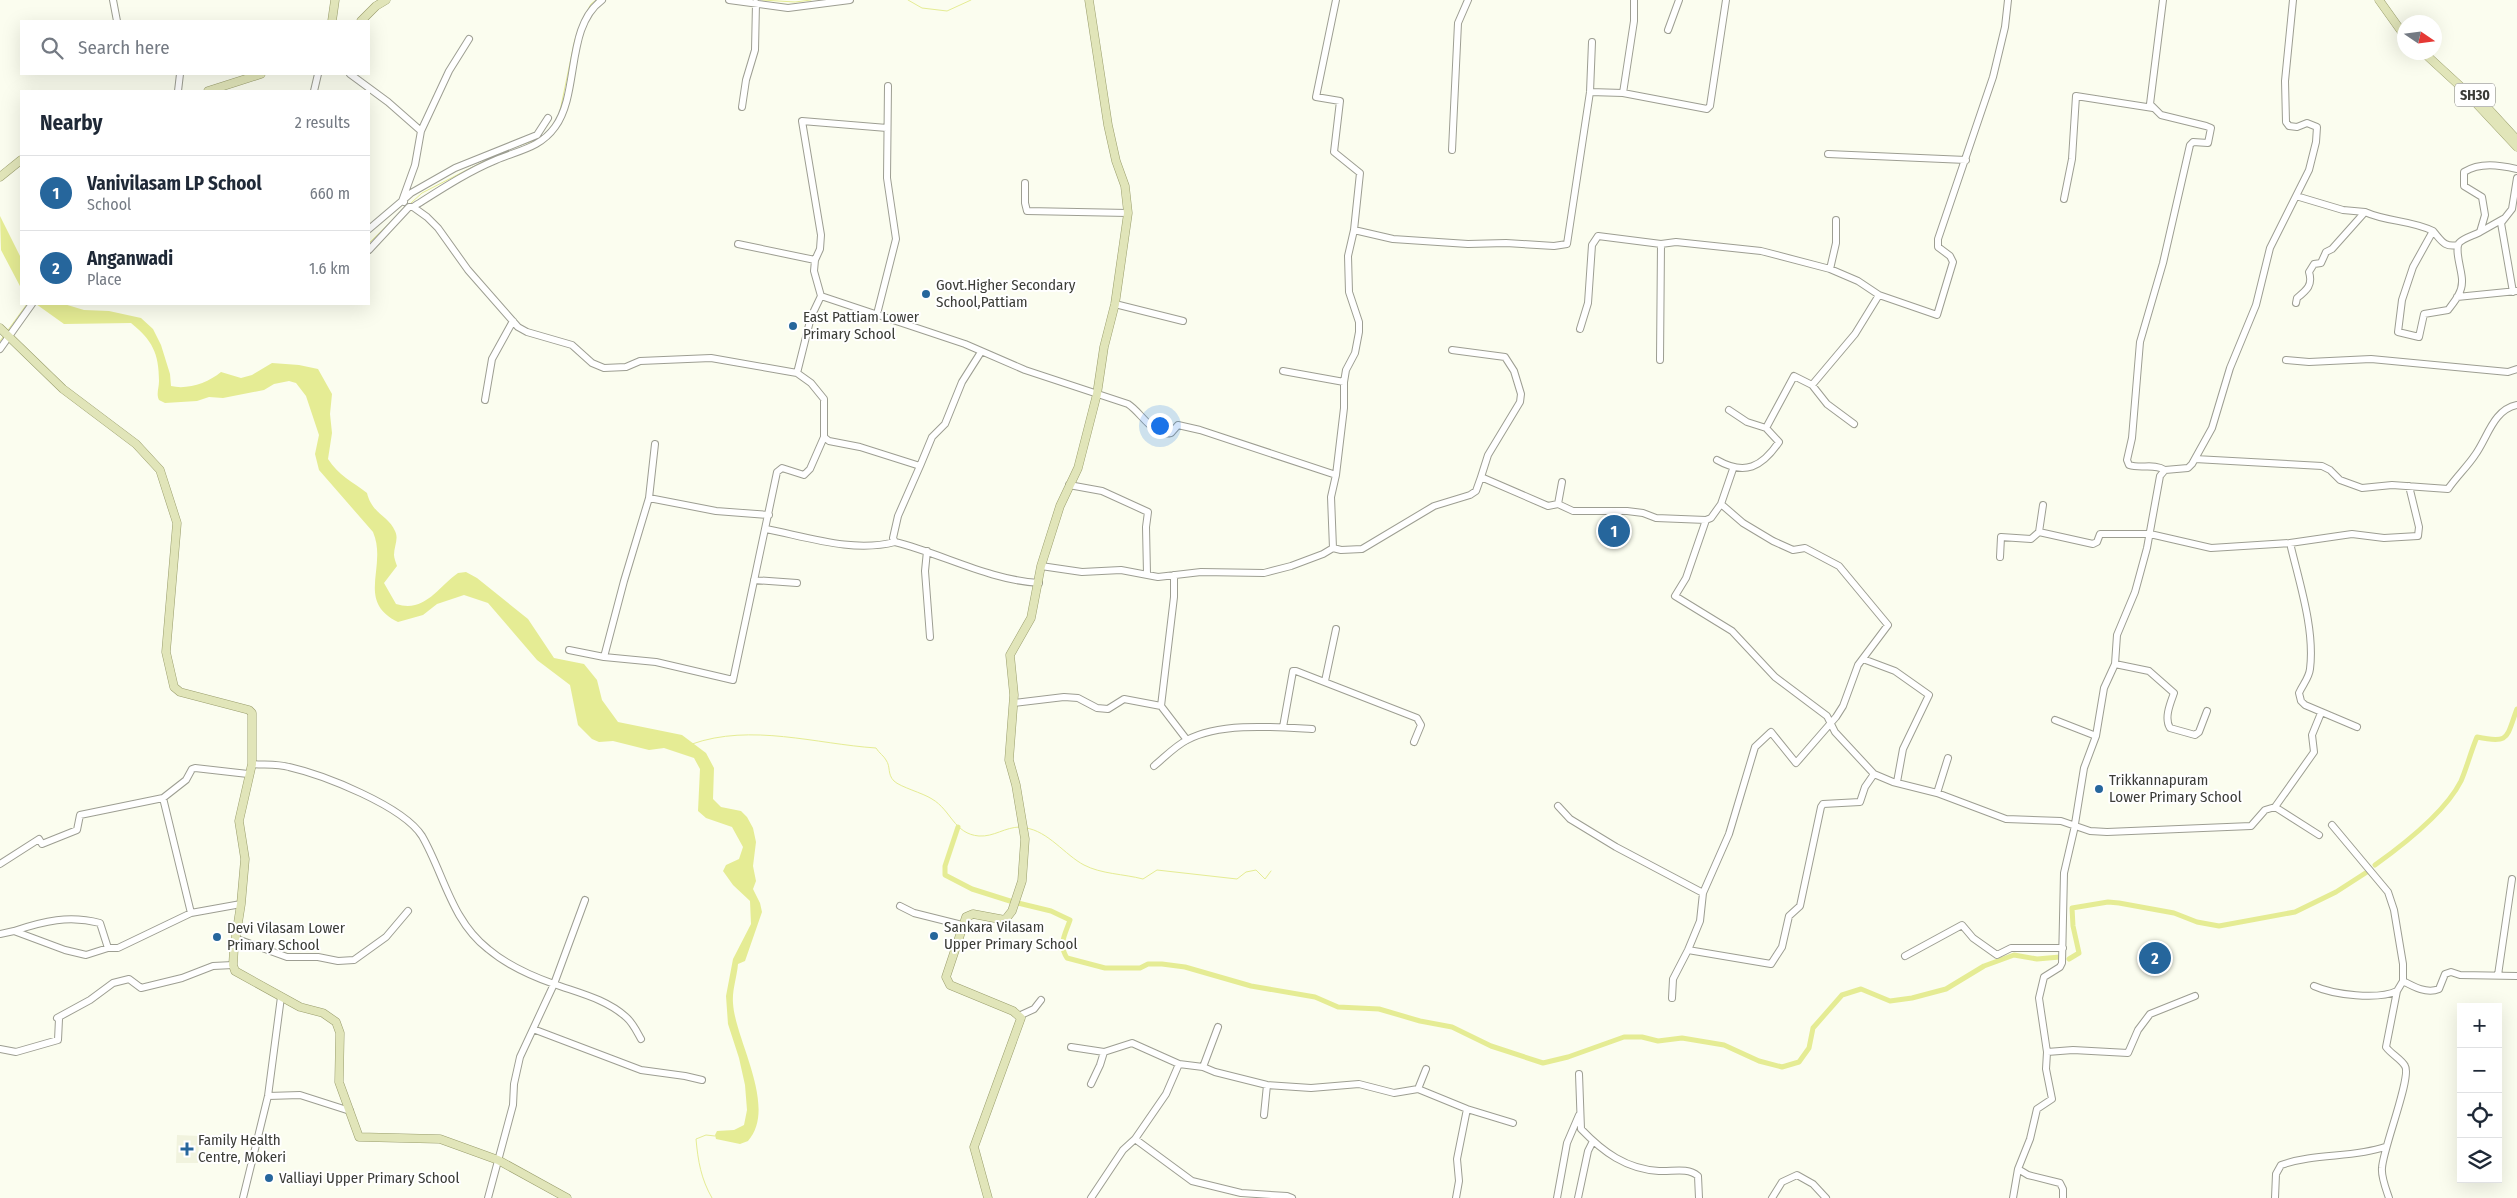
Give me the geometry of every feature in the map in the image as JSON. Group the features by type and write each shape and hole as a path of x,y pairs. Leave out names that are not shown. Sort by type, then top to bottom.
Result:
{"main road":[{"path":"332,20 335,0"},
{"path":"363,20 376,6 386,0"},
{"path":"988,1198 974,1147 1021,1016 950,986 946,981 962,926 969,915 1001,920 1008,917 1022,881 1023,827 1016,785 1009,760 1014,703 1010,655 1031,618 1041,566 1060,506 1078,468 1097,394 1104,347 1115,304 1128,213 1125,186 1116,161 1108,125 1089,0"},
{"path":"2379,0 2397,25"},
{"path":"2384,0 2397,18"},
{"path":"2432,60 2472,98 2517,147"},
{"name":"SH30","path":"2439,60 2517,140"},
{"path":"211,90 258,75"},
{"path":"0,177 20,161"},
{"path":"0,328 63,389 136,444 160,470 177,523 166,652 174,687 180,692 249,710 254,718 252,764 248,774 239,821 245,859 233,965 235,971 300,1007 323,1013 336,1022 340,1033 339,1082 359,1137 440,1139 498,1160 567,1198"}],"street":[{"path":"113,0 117,20"},
{"path":"370,249 411,207 496,160 525,150 543,141 562,116 584,24 594,6 602,0"},
{"path":"729,0 788,8 850,0"},
{"path":"1334,548 1331,497 1336,475 1344,408 1344,382 1346,370 1355,353 1359,332 1349,292 1348,256 1354,230 1360,173 1334,152 1340,101 1316,97 1336,0"},
{"path":"1452,150 1458,23 1468,0"},
{"path":"1623,93 1634,20 1634,0"},
{"path":"1668,30 1679,0"},
{"path":"1590,92 1623,93 1706,108 1710,106 1726,0"},
{"path":"1580,329 1588,303 1592,245 1598,236 1661,244 1676,242 1761,251 1830,269 1858,281 1879,295 1937,315 1953,262 1950,256 1938,247 1938,239 1993,77 2005,27 2008,0"},
{"path":"2152,108 2150,101 2163,0"},
{"path":"2064,199 2072,159 2076,96 2152,108 2162,115 2211,128 2208,143 2193,142 2190,145 2162,263 2140,342 2132,438 2127,460 2129,465 2133,467 2152,466 2165,470 2188,468 2212,428 2230,368 2256,305 2270,248 2309,170 2318,132 2317,127 2307,123 2297,127 2289,126 2286,122 2285,82 2293,0"},
{"path":"742,106 746,80 755,50 756,3"},
{"path":"402,201 415,165 422,131 449,71 469,39"},
{"path":"1354,230 1393,239 1468,244 1506,243 1554,246 1567,244 1590,92 1592,42"},
{"path":"178,90 180,75"},
{"path":"314,90 318,75"},
{"path":"351,75 388,102 422,131"},
{"path":"877,314 896,239 887,178 886,128 888,86"},
{"path":"370,228 411,193 455,168 537,135 548,118"},
{"path":"797,374 811,317 820,296 814,271 815,260 820,250 821,235 802,121 886,128"},
{"path":"1828,154 1966,160"},
{"path":"2480,232 2484,215 2482,197 2464,186 2464,172 2472,167 2481,165 2517,169"},
{"path":"2433,231 2413,267 2402,300 2398,332 2419,336 2424,314 2448,310 2463,281 2459,266 2458,245 2460,241 2508,216 2512,209 2517,178"},
{"path":"1025,183 1025,203 1028,211 1128,213"},
{"path":"2296,196 2343,210 2365,212 2374,216 2415,224 2433,231 2443,244 2450,247 2458,245"},
{"path":"402,201 427,217 438,228 468,270 513,321 527,332 572,345 592,363 604,368 626,367 640,361 711,358 797,374 811,383 824,399 824,437 810,469 804,475 782,468 777,472 733,680 656,662 604,657 569,650"},
{"path":"2296,303 2297,298 2309,289 2311,279 2309,272 2314,264 2321,262 2326,252 2332,249 2365,212"},
{"path":"2452,301 2515,292 2501,228 2503,219"},
{"path":"1830,269 1836,243 1836,220"},
{"path":"738,244 815,260"},
{"path":"1660,360 1661,244"},
{"path":"1812,384 1855,334 1879,295"},
{"path":"820,296 877,314 1025,370 1128,404 1136,409 1150,426 1163,433 1169,434 1178,425 1200,430 1336,475"},
{"path":"1115,304 1183,321"},
{"path":"0,349 31,305"},
{"path":"484,400 492,359 513,321"},
{"path":"1041,566 1082,572 1121,570 1158,577 1201,572 1264,573 1291,566 1334,548 1341,550 1362,549 1434,506 1470,495 1476,491 1488,455 1516,409 1521,394 1514,371 1506,357 1452,350"},
{"path":"895,542 893,538 898,516 932,437 945,424 962,382 981,352"},
{"path":"2286,360 2309,362 2371,359 2508,372 2517,369"},
{"path":"1283,371 1344,382"},
{"path":"1766,428 1794,376 1812,384 1827,404 1854,424"},
{"path":"2195,459 2322,466 2330,470 2340,480 2362,488 2409,486 2448,489 2460,471 2475,455 2497,418 2508,407 2517,404"},
{"path":"1717,460 1733,469 1760,465 1770,456 1779,442 1766,428 1747,422 1729,410"},
{"path":"824,437 920,466"},
{"path":"604,657 649,498 656,444"},
{"path":"1482,477 1548,506 1558,504 1574,511 1627,511 1643,513 1656,518 1706,520 1711,518 1721,504 1733,469"},
{"path":"2013,1198 2018,1169 2030,1139 2037,1109 2052,1099 2046,1069 2047,1052 2039,998 2044,977 2060,967 2063,948 2062,887 2084,768 2096,736 2104,688 2115,664 2117,635 2135,592 2150,534 2160,476 2165,470"},
{"path":"1558,504 1562,482"},
{"path":"1069,485 1102,491 1148,512 1146,527 1147,574"},
{"path":"2039,532 2093,544 2097,542 2100,534 2150,534 2211,548 2290,543 2352,534 2384,538 2418,536 2419,527 2409,486"},
{"path":"649,498 716,511 769,515"},
{"path":"1672,998 1673,979 1700,921 1704,893 1729,834 1755,747 1771,732 1796,763 1831,725 1843,706 1851,681 1863,659 1888,624 1839,566 1805,548 1793,550 1773,541 1743,523 1721,504"},
{"path":"2000,556 2001,537 2031,539 2039,532 2043,505"},
{"path":"1706,520 1686,578 1675,596 1732,631 1775,676 1827,716 1835,732 1874,774 1937,793 2006,819 2061,821 2075,824 2090,831 2107,832 2251,826 2265,810 2275,807 2314,752 2312,735 2321,713"},
{"path":"766,529 828,543 878,544 895,542 928,551 991,574 1039,583"},
{"path":"2290,543 2308,622 2310,668 2308,679 2299,693 2299,697 2305,705 2356,727"},
{"path":"928,551 925,571 930,637"},
{"path":"1161,706 1174,597 1174,575"},
{"path":"754,580 797,584"},
{"path":"1325,681 1336,629"},
{"path":"1863,659 1895,671 1929,695 1903,749 1897,782"},
{"path":"2115,664 2149,671 2174,693 2169,707 2167,724 2170,728 2195,735 2199,732 2207,711"},
{"path":"1284,727 1293,672 1325,681 1417,718 1421,725 1414,742"},
{"path":"1014,703 1064,697 1078,698 1097,708 1111,709 1124,699 1161,706 1187,740"},
{"path":"2055,720 2096,736"},
{"path":"1154,766 1187,740 1213,730 1284,727 1312,729"},
{"path":"1937,793 1948,758"},
{"path":"252,764 288,766 365,793 415,827 422,837 447,893 468,930 488,949 517,969 592,997 618,1010 628,1019 641,1039"},
{"path":"0,864 39,839 42,844 77,830 80,815 163,798 186,780 192,769 248,774"},
{"path":"1688,950 1771,964 1782,947 1789,916 1800,906 1820,807 1823,804 1860,802 1865,787 1874,774"},
{"path":"163,798 191,913"},
{"path":"1558,806 1570,818 1616,847 1704,893"},
{"path":"2275,807 2319,835"},
{"path":"2332,825 2388,892 2394,910 2403,964 2403,981 2397,991 2386,1047 2405,1066 2408,1077 2397,1106 2392,1132 2385,1147 2382,1169 2389,1198"},
{"path":"2498,975 2512,879"},
{"path":"488,1198 513,1105 514,1084 520,1057 554,984 585,900"},
{"path":"14,931 65,950 86,955 108,948 118,948 191,913 241,904"},
{"path":"900,906 914,913 962,926"},
{"path":"237,939 286,957 318,957 338,961 354,960 386,937 408,911"},
{"path":"0,934 57,919 88,920 100,923 108,948"},
{"path":"1904,956 1962,925 1972,938 1997,955 2011,948 2063,948"},
{"path":"0,1049 16,1052 58,1040 59,1019 57,1018 90,1000 114,983 129,979 141,988 182,978 213,966 233,965"},
{"path":"2403,981 2416,988 2433,992 2439,989 2445,974 2517,976"},
{"path":"2314,986 2346,994 2388,995 2397,991"},
{"path":"2047,1052 2072,1050 2128,1053 2138,1030 2150,1014 2195,996"},
{"path":"243,1198 268,1096 282,997"},
{"path":"1021,1016 1034,1009 1041,1000"},
{"path":"1203,1067 1218,1027"},
{"path":"533,1029 641,1070 702,1080"},
{"path":"1072,1047 1104,1052 1132,1042 1179,1064 1203,1067 1215,1072 1267,1085 1311,1088 1359,1084 1394,1093 1418,1089 1467,1109 1513,1123"},
{"path":"1091,1084 1104,1052"},
{"path":"1090,1198 1123,1150 1135,1139 1166,1094 1179,1064"},
{"path":"1418,1089 1426,1069"},
{"path":"1579,1074 1581,1129 1608,1155 1625,1162 1658,1171 1692,1172 1698,1176 1699,1198"},
{"path":"1264,1115 1267,1085"},
{"path":"268,1096 300,1096 350,1111"},
{"path":"1456,1198 1459,1181 1457,1159 1467,1109"},
{"path":"1558,1198 1567,1143 1580,1113"},
{"path":"1135,1139 1192,1181 1240,1193 1287,1196 1292,1198"},
{"path":"1578,1198 1588,1152 1593,1141"},
{"path":"2275,1198 2276,1174 2281,1165 2318,1156 2358,1153 2385,1147"},
{"path":"2018,1169 2028,1175 2060,1183 2063,1189 2063,1198"},
{"path":"1772,1198 1782,1182 1790,1176 1797,1175 1813,1184 1826,1198"}],"shaded area":[{"path":"0,216 20,256 20,286 1,250"},
{"path":"37,305 67,305 84,310 109,311 141,318 153,329 161,345 170,374 171,386 197,385 221,372 241,378 252,375 272,363 299,365 318,369 332,394 330,414 332,433 328,459 341,474 367,493 373,506 389,522 396,534 394,555 397,566 384,583 396,604 406,606 423,602 458,573 466,572 477,578 528,619 554,658 584,664 597,680 602,700 618,722 682,735 706,753 714,768 713,799 721,807 741,811 747,817 753,828 756,842 753,866 756,881 753,889 762,912 745,961 738,964 733,998 735,1018 757,1092 759,1110 756,1127 748,1141 740,1144 716,1139 715,1135 717,1131 734,1130 744,1125 747,1110 745,1085 728,1024 726,996 733,959 751,924 750,901 733,885 723,871 726,865 739,859 743,847 732,827 706,818 698,811 700,769 694,758 664,748 649,750 613,741 599,742 592,739 578,725 570,685 537,660 488,603 464,595 437,604 423,615 398,622 385,614 378,604 375,594 377,545 373,532 319,470 315,454 319,435 306,396 296,383 289,381 274,384 264,390 223,398 209,397 197,401 165,403 158,398 159,371 156,355 149,341 131,323 64,324"},
{"path":"1604,523 1627,527 1622,541 1601,535"},
{"name":"Family Health Centre, Mokeri","path":"177,1135 199,1136 198,1163 176,1163"}],"waterway":[{"path":"582,21 591,4 596,0"},
{"path":"762,0 795,2 811,0"},
{"path":"908,0 922,8 947,11 971,0"},
{"path":"560,111 575,39"},
{"path":"518,146 536,140"},
{"path":"411,203 422,193 494,156"},
{"path":"370,242 396,217"},
{"path":"8,330 26,305"},
{"path":"0,341 3,337"},
{"path":"2375,865 2411,838 2445,804 2461,781 2477,737 2501,739 2511,727 2517,709"},
{"path":"692,744 714,738 760,735 876,748 885,759 894,781 901,786 932,799 964,831 984,836 1020,827"},
{"path":"958,827 945,866 945,875 972,889 1010,901"},
{"path":"1026,828 1049,838 1084,865 1105,872 1143,879 1157,870 1237,879 1246,872 1256,870 1265,879 1271,871"},
{"path":"2069,959 2079,953 2073,926 2072,908 2108,902 2119,903 2174,913 2197,922 2219,926 2295,912 2336,892 2367,872"},
{"path":"1018,903 1051,911 1070,920 1064,935 1063,944 1064,953 1067,958 1105,968 1140,968 1148,964 1185,967 1251,986 1315,997 1338,1007 1379,1009 1420,1021 1452,1027 1491,1046 1543,1063 1568,1057 1624,1037 1642,1037 1658,1041 1682,1038 1724,1045 1759,1061 1782,1067 1799,1062 1809,1048 1813,1028 1842,995 1861,989 1890,1001 1912,998 1946,989 1984,966 2014,955 2037,959 2060,957"},
{"path":"712,1198 701,1170 696,1139 706,1135 715,1136"}],"place":[{"name":"Govt.Higher Secondary School,Pattiam","path":"926,294"},
{"name":"East Pattiam Lower Primary School","path":"793,326"},
{"name":"Vanivilasam LP School","path":"1614,531"},
{"name":"Trikkannapuram Lower Primary School","path":"2099,789"},
{"name":"Sankara Vilasam Upper Primary School","path":"934,936"},
{"name":"Devi Vilasam Lower Primary School","path":"217,937"},
{"name":"Anganwadi","path":"2155,958"},
{"name":"Family Health Centre, Mokeri","path":"187,1149"},
{"name":"Valliayi Upper Primary School","path":"269,1178"}]}
